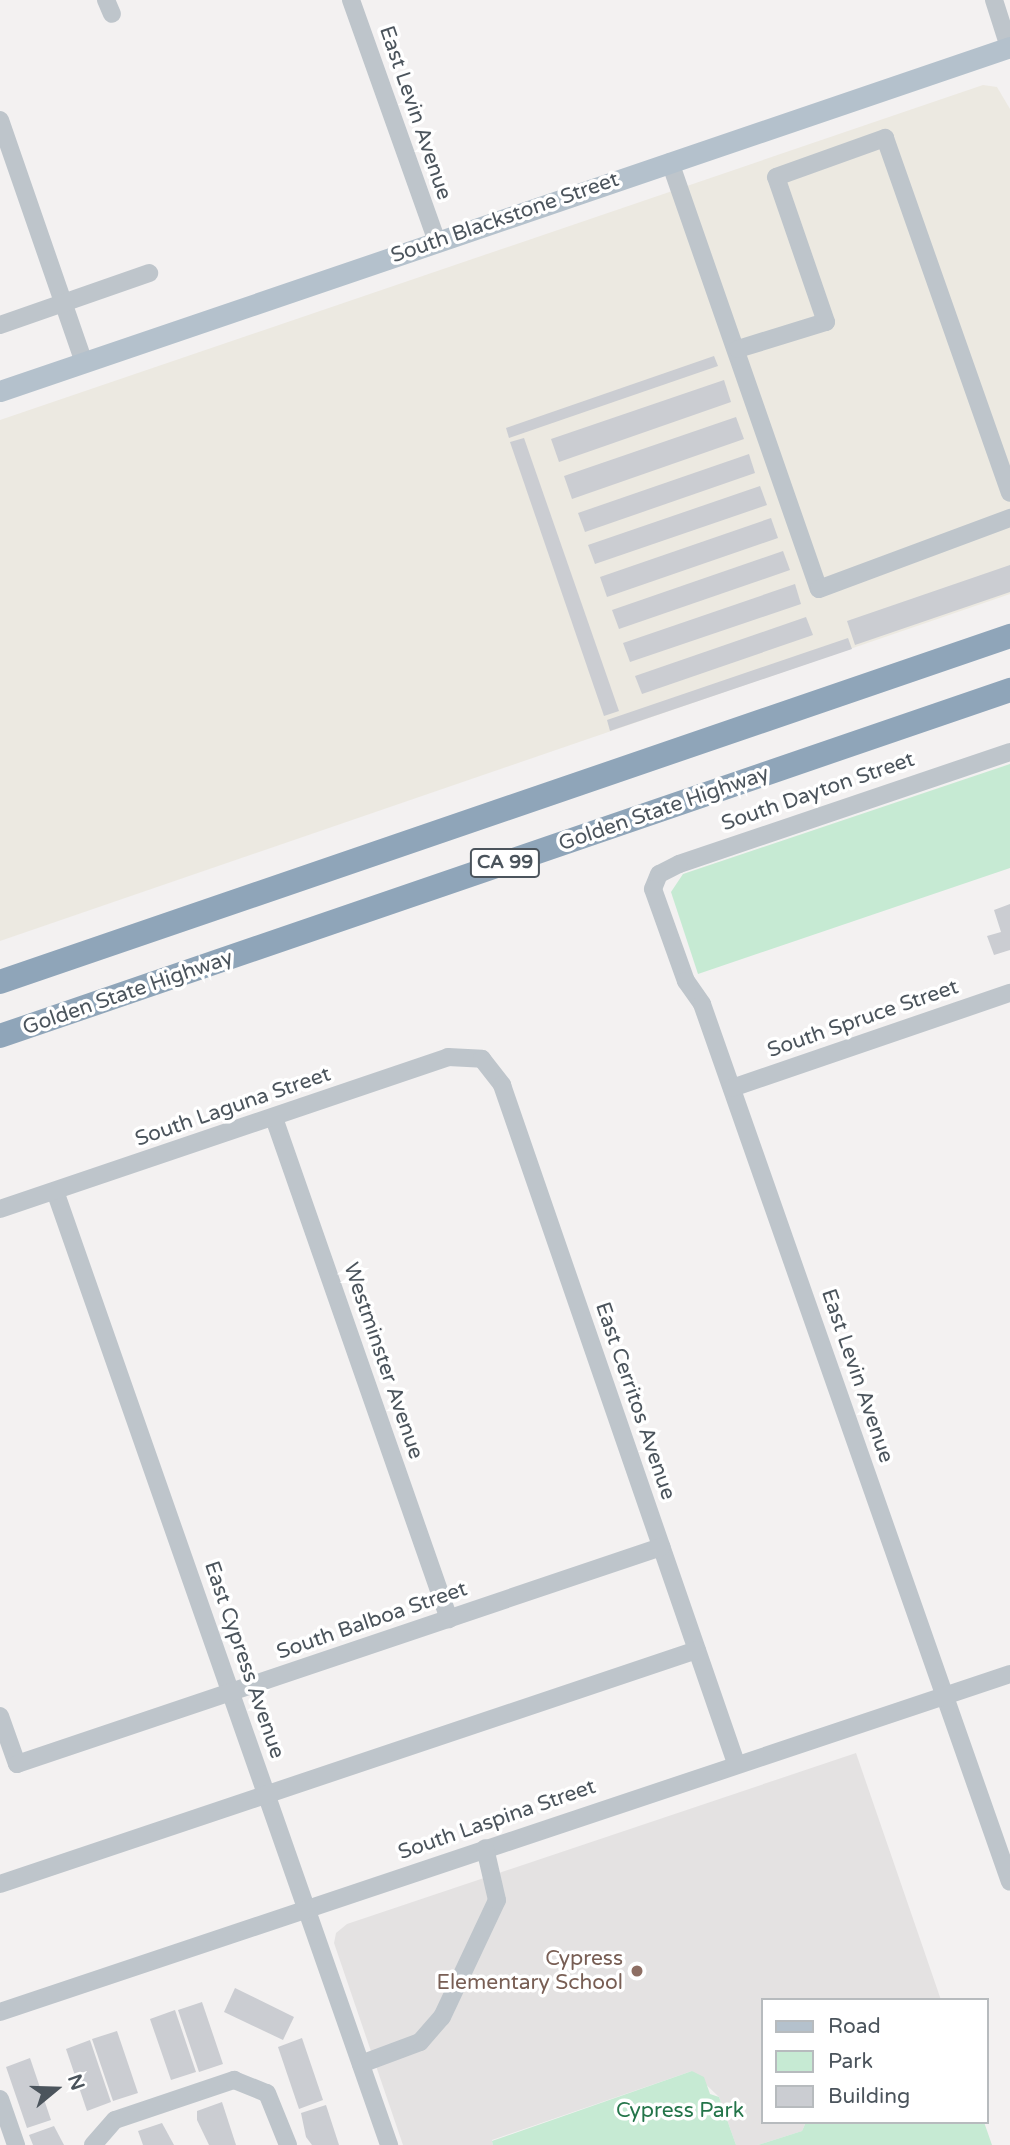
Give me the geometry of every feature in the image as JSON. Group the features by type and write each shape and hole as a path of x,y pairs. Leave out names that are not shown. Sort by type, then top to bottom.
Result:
{"highway":[{"name":"CA 99","path":"0,982 1010,636"},
{"name":"Golden State Highway","path":"0,1036 1010,690"}],"main road":[{"name":"South Blackstone Street","path":"0,391 1010,48"}],"street":[{"name":"East Levin Avenue","path":"351,0 437,241"},
{"path":"994,0 1010,48"},
{"path":"0,120 84,362"},
{"path":"738,349 825,321 776,177 886,138 1010,493"},
{"path":"670,162 738,349 819,589 1010,518"},
{"path":"0,325 149,273"},
{"name":"South Dayton Street","path":"653,889 659,874 679,864 1010,752"},
{"name":"East Levin Avenue","path":"653,889 732,1088 1010,1882"},
{"name":"South Spruce Street","path":"732,1088 1010,993"},
{"name":"South Laguna Street","path":"0,1209 448,1057 482,1059"},
{"name":"East Cerritos Avenue","path":"482,1059 502,1085 736,1763"},
{"name":"Westminster Avenue","path":"274,1118 449,1619"},
{"name":"East Cypress Avenue","path":"55,1191 389,2145"},
{"name":"South Balboa Street","path":"0,1716 17,1764 661,1547"},
{"path":"0,1884 697,1650"},
{"name":"South Laspina Street","path":"0,2012 944,1693 1010,1674"},
{"path":"361,2064 420,2042 442,2017 497,1900 485,1848"},
{"path":"93,2145 115,2120 234,2080 267,2093 288,2145"},
{"path":"0,2099 16,2145"}],"shaded area":[{"path":"983,85 997,87 1010,109 1010,594 0,941 0,420"},
{"name":"Cypress Elementary School","path":"856,1753 940,1998 762,1998 762,2124 805,2124 802,2131 758,2145 736,2145 719,2097 692,2071 492,2140 493,2145 403,2145 334,1943 336,1933 347,1924"}],"green space":[{"path":"1010,764 1010,868 698,974 671,892 683,874"},
{"name":"Cypress Park","path":"692,2071 704,2077 710,2094 719,2097 736,2145 493,2145 492,2141"},
{"name":"Cypress Park","path":"805,2124 985,2124 992,2145 758,2145 802,2131"}],"building":[{"path":"714,356 718,366 509,438 506,428"},
{"path":"724,380 731,402 559,462 551,439"},
{"path":"736,417 744,439 572,499 564,476"},
{"path":"524,438 619,711 604,716 510,442"},
{"path":"749,454 755,473 585,532 578,513"},
{"path":"760,486 767,505 595,564 588,545"},
{"path":"771,518 778,538 607,597 600,577"},
{"path":"783,551 790,570 619,629 612,610"},
{"path":"1010,565 1010,592 855,645 847,621"},
{"path":"795,584 801,604 630,662 623,643"},
{"path":"806,617 813,635 642,694 635,676"},
{"path":"848,638 852,649 610,731 607,720"},
{"path":"1010,904 1010,950 994,955 987,936 1001,932 994,910"},
{"path":"235,1988 294,2017 283,2040 224,2012"},
{"path":"202,2002 223,2064 199,2072 178,2010"},
{"path":"175,2010 196,2072 171,2080 150,2019"},
{"path":"117,2031 138,2093 113,2101 92,2039"},
{"path":"302,2038 323,2100 299,2109 278,2047"},
{"path":"90,2040 111,2102 87,2111 66,2049"},
{"path":"30,2058 51,2120 27,2128 6,2067"},
{"path":"222,2102 236,2145 209,2145 197,2120 197,2111"},
{"path":"326,2105 339,2145 312,2145 306,2137 301,2113"},
{"path":"162,2123 174,2145 143,2145 138,2131"},
{"path":"54,2126 64,2145 33,2145 29,2135"}],"place":[{"name":"Cypress Elementary School","path":"637,1971"}]}
